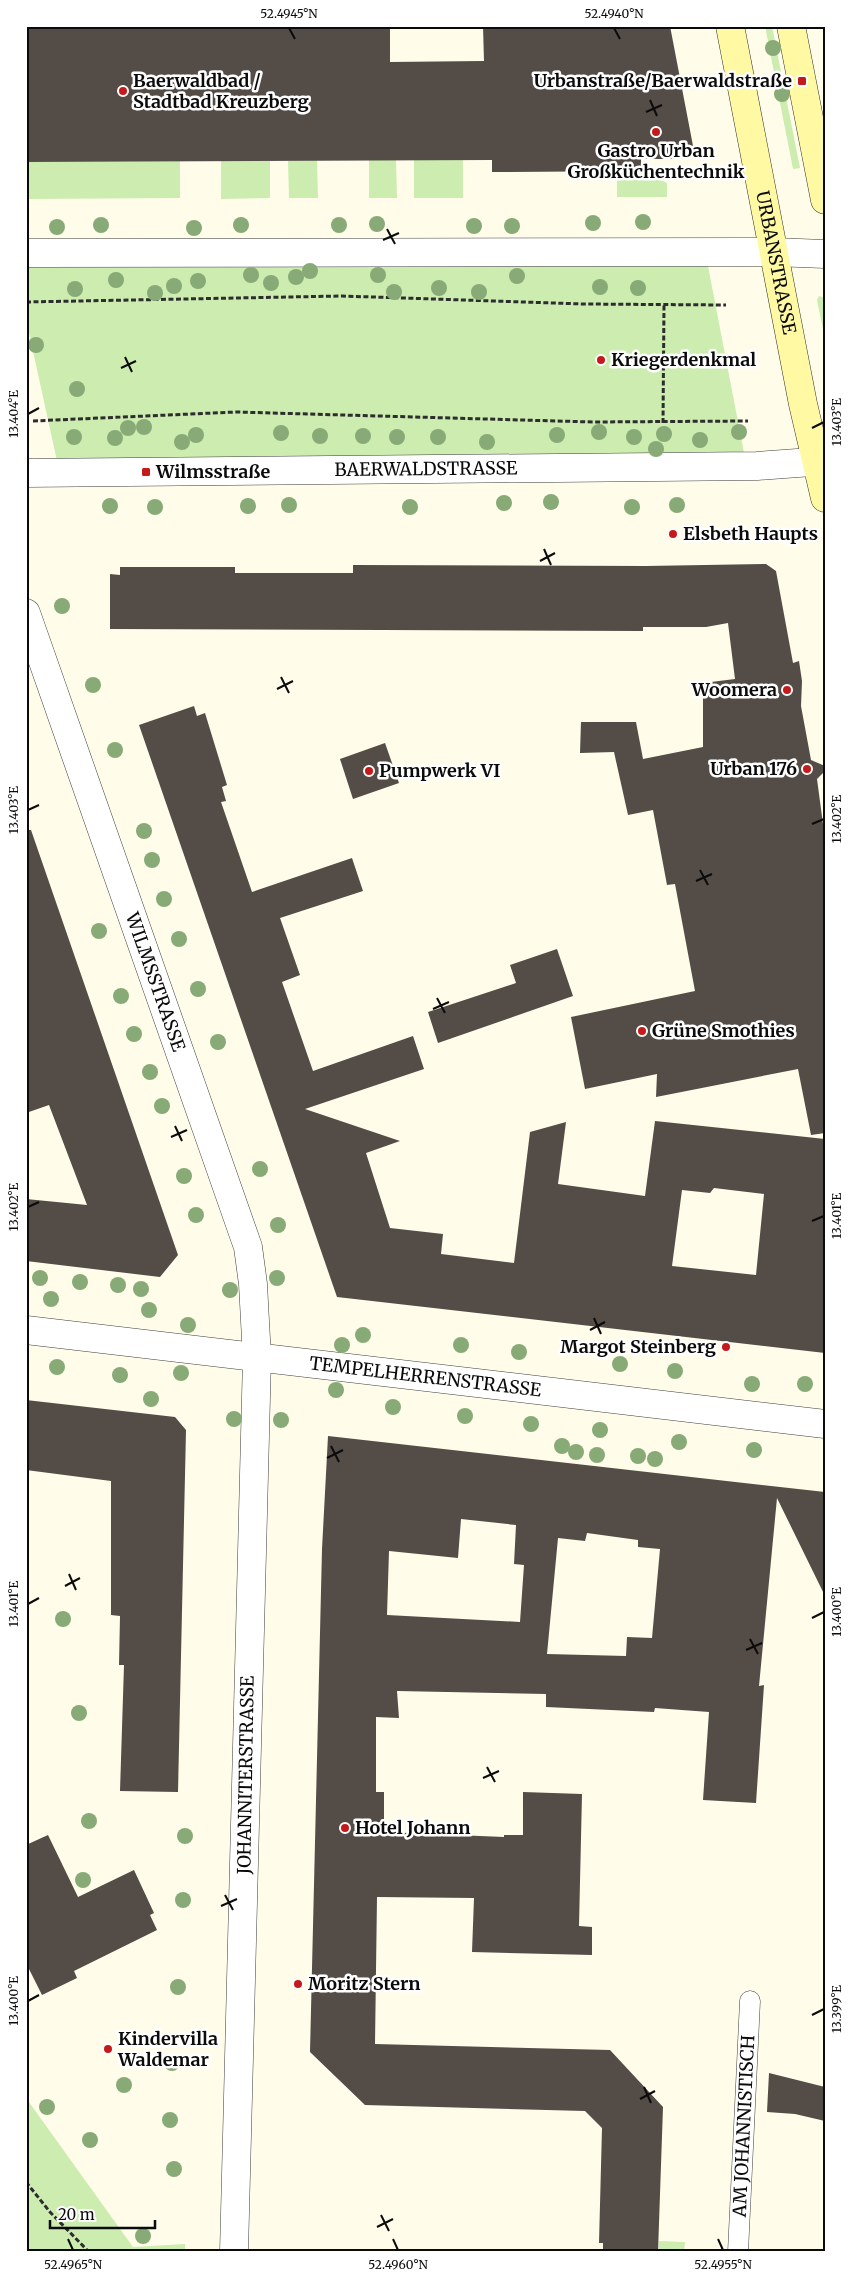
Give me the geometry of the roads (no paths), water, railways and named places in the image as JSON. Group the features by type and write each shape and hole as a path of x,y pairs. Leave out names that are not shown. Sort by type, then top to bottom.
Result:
{"main road":[{"name":"URBANSTRASSE","path":"730,26 802,404 820,461 825,498"},
{"path":"791,26 825,200"}],"street":[{"path":"26,253 773,252 825,254"},
{"name":"BAERWALDSTRASSE","path":"26,473 757,466 820,461"},
{"name":"WILMSSTRASSE","path":"26,613 248,1247 253,1284 257,1358"},
{"name":"TEMPELHERRENSTRASSE","path":"26,1330 825,1424"},
{"name":"JOHANNITERSTRASSE","path":"234,2252 257,1358"}],"lane":[{"name":"AM JOHANNISTISCH","path":"738,2252 750,2001"}],"place":[{"name":"Urbanstraße/Baerwaldstraße","path":"802,81"},
{"name":"Baerwaldbad / Stadtbad Kreuzberg","path":"123,91"},
{"name":"Gastro Urban Großküchentechnik","path":"656,132"},
{"name":"Kriegerdenkmal","path":"601,360"},
{"name":"Wilmsstraße","path":"146,472"},
{"name":"Elsbeth Haupts","path":"673,534"},
{"name":"Woomera","path":"787,690"},
{"name":"Urban 176","path":"807,769"},
{"name":"Pumpwerk VI","path":"369,771"},
{"name":"Grüne Smothies","path":"642,1031"},
{"name":"Margot Steinberg","path":"726,1347"},
{"name":"Hotel Johann","path":"345,1828"},
{"name":"Moritz Stern","path":"298,1984"},
{"name":"Kindervilla Waldemar","path":"108,2049"}]}
